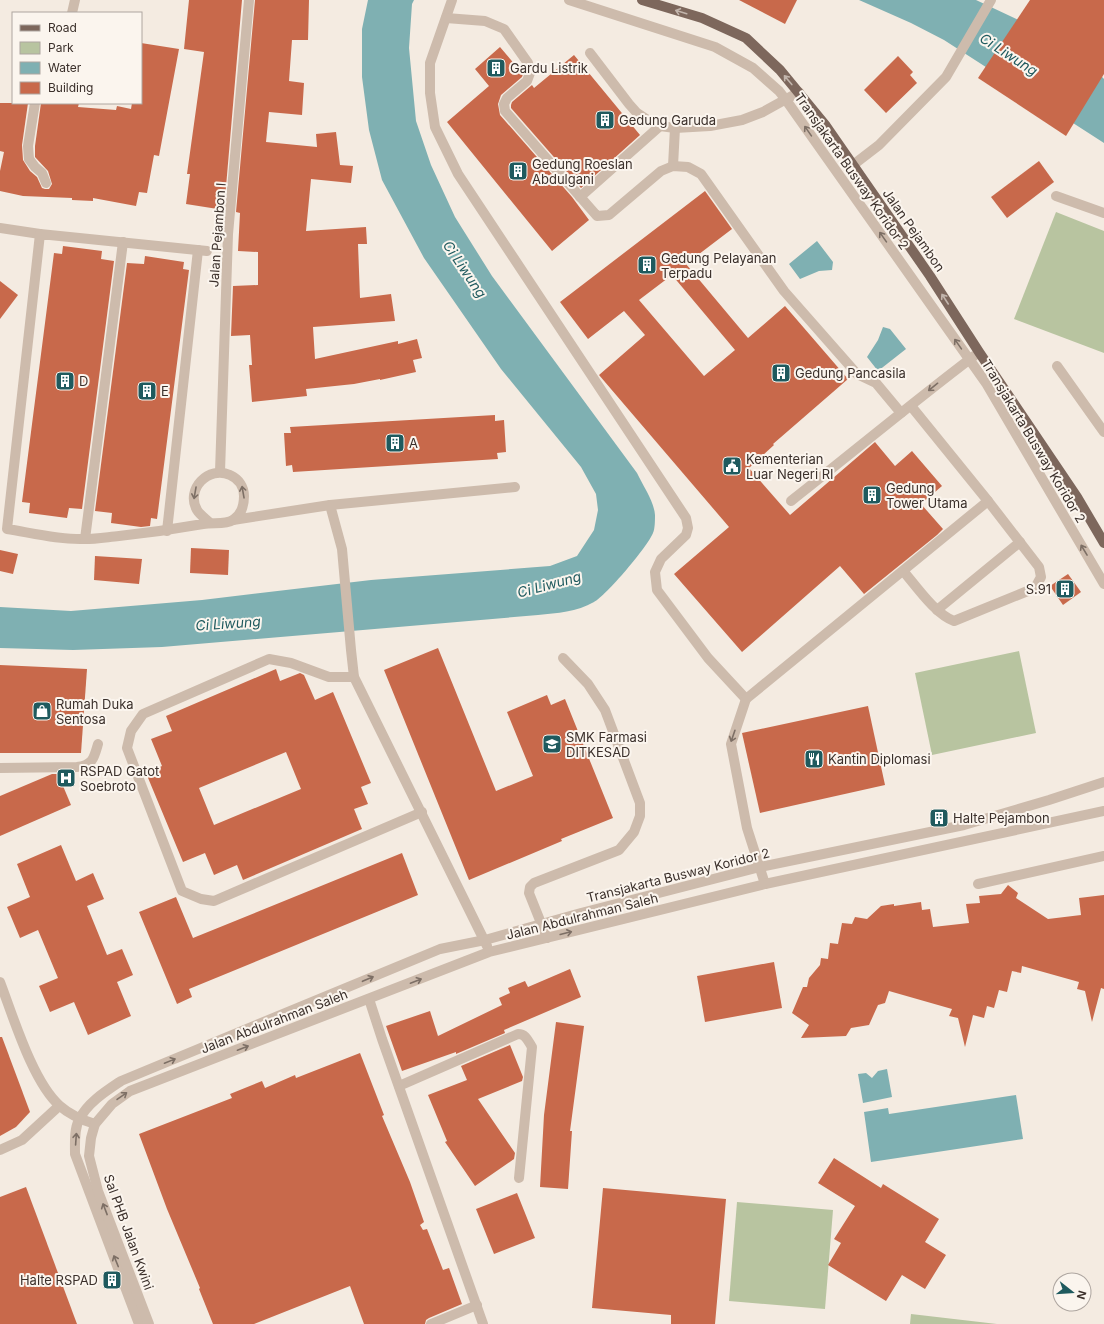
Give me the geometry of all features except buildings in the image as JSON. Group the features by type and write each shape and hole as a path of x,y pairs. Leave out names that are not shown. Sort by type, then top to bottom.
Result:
{"main road":[{"name":"Jalan Pejambon","path":"642,0 702,18 746,38 780,70 799,92 826,126 930,276 979,352 1077,497 1104,543"}],"street":[{"path":"72,12 75,0"},
{"name":"Jalan Pejambon I","path":"220,472 228,234 249,0"},
{"path":"452,0 430,63 430,93 435,127 458,174 686,518 688,528 686,535 661,559 655,572 657,590 708,658 746,699"},
{"name":"Transjakarta Busway Koridor 2","path":"569,0 715,47 753,68 779,91 986,383 1104,584"},
{"path":"853,165 879,145 946,77 991,0"},
{"path":"446,18 485,21 504,30 528,63 530,73 527,81 507,98 504,104 505,111 597,216 609,215 661,171 673,166 688,167 701,174 784,291 857,374 876,383 901,414"},
{"path":"590,53 633,109 649,122 660,126 674,128 710,126 742,120 763,112 799,92"},
{"path":"35,104 28,146 29,159 42,173 46,183"},
{"path":"580,197 660,126"},
{"path":"673,166 674,128"},
{"path":"1056,196 1104,213"},
{"path":"0,228 40,234 203,250 167,531"},
{"path":"40,234 3,529 50,536 85,539 167,531 330,505 515,487"},
{"path":"85,539 123,242"},
{"path":"791,501 934,386 979,352"},
{"path":"1057,366 1104,432"},
{"path":"904,572 937,610 946,618 954,621 1035,588 1041,577 1039,567 1020,542 911,406"},
{"path":"210,523 197,510 194,502 194,493 202,478 210,474 220,472 237,479 242,485 244,492 244,504 240,513 233,520"},
{"path":"765,884 747,828 731,744 746,699 904,572 988,501"},
{"path":"330,505 342,549 350,650 354,677 485,940 489,952"},
{"path":"937,610 1020,542"},
{"path":"547,938 530,893 530,887 534,883 620,850 634,832 640,816 640,802 605,710 588,684 563,658"},
{"path":"354,677 329,677 291,663 269,659 143,714 132,731 128,748 182,891 200,900 214,902 422,812"},
{"path":"0,768 86,766 94,758 98,744"},
{"name":"Transjakarta Busway Koridor 2","path":"79,1119 93,1102 121,1081 440,949 485,940 581,913 760,868 964,825 1104,782"},
{"name":"Jalan Abdulrahman Saleh","path":"95,1124 112,1104 130,1091 489,952 765,884 1104,811"},
{"path":"978,884 1104,856"},
{"path":"0,982 43,1086 59,1106 79,1119 95,1124"},
{"path":"369,999 483,1324"},
{"path":"399,1086 518,1034 522,1034 526,1037 532,1047 519,1178"},
{"path":"0,1150 22,1140 59,1106"},
{"path":"79,1119 75,1154 139,1324"},
{"name":"Sal PHB Jalan Kwini","path":"95,1124 91,1138 89,1156 98,1191 149,1324"},
{"path":"431,1324 477,1305"}],"green space":[{"path":"1056,212 1104,231 1104,353 1014,319"},
{"path":"1019,651 1036,733 932,755 915,673"},
{"path":"737,1202 833,1210 825,1309 729,1301"},
{"path":"911,1314 997,1324 910,1324"}],"water":[{"name":"Ci Liwung","path":"368,0 414,0 412,4 409,48 416,121 431,165 455,217 492,276 637,473 650,499 655,515 654,529 650,539 608,591 594,602 567,612 162,647 73,650 0,648 0,607 71,611 202,600 371,580 550,566 577,556 594,530 598,510 596,494 581,467 501,369 424,258 382,180 369,130 362,77 362,29"},
{"name":"Ci Liwung","path":"859,0 976,0 1072,45 1104,79 1104,143 944,40 911,23"},
{"path":"817,241 833,262 832,270 819,271 800,279 789,264"},
{"path":"883,327 890,329 906,349 878,371 867,357 878,340"},
{"path":"887,1069 892,1097 863,1103 858,1074 866,1073 872,1078 878,1071"},
{"path":"1016,1095 1023,1139 871,1162 864,1112 888,1108 889,1114"}],"place":[{"name":"Gardu Listrik","path":"496,68"},
{"name":"Gedung Garuda","path":"605,120"},
{"name":"Gedung Roeslan Abdulgani","path":"518,171"},
{"name":"Gedung Pelayanan Terpadu","path":"647,265"},
{"name":"Gedung Pancasila","path":"781,373"},
{"name":"D","path":"65,381"},
{"name":"E","path":"147,391"},
{"name":"A","path":"395,443"},
{"name":"Kementerian Luar Negeri RI","path":"732,466"},
{"name":"Gedung Tower Utama","path":"872,495"},
{"name":"S.91","path":"1065,589"},
{"name":"Rumah Duka Sentosa","path":"42,711"},
{"name":"SMK Farmasi DITKESAD","path":"552,744"},
{"name":"Kantin Diplomasi","path":"814,759"},
{"name":"RSPAD Gatot Soebroto","path":"66,778"},
{"name":"Halte Pejambon","path":"939,818"},
{"name":"Halte RSPAD","path":"112,1280"}]}
